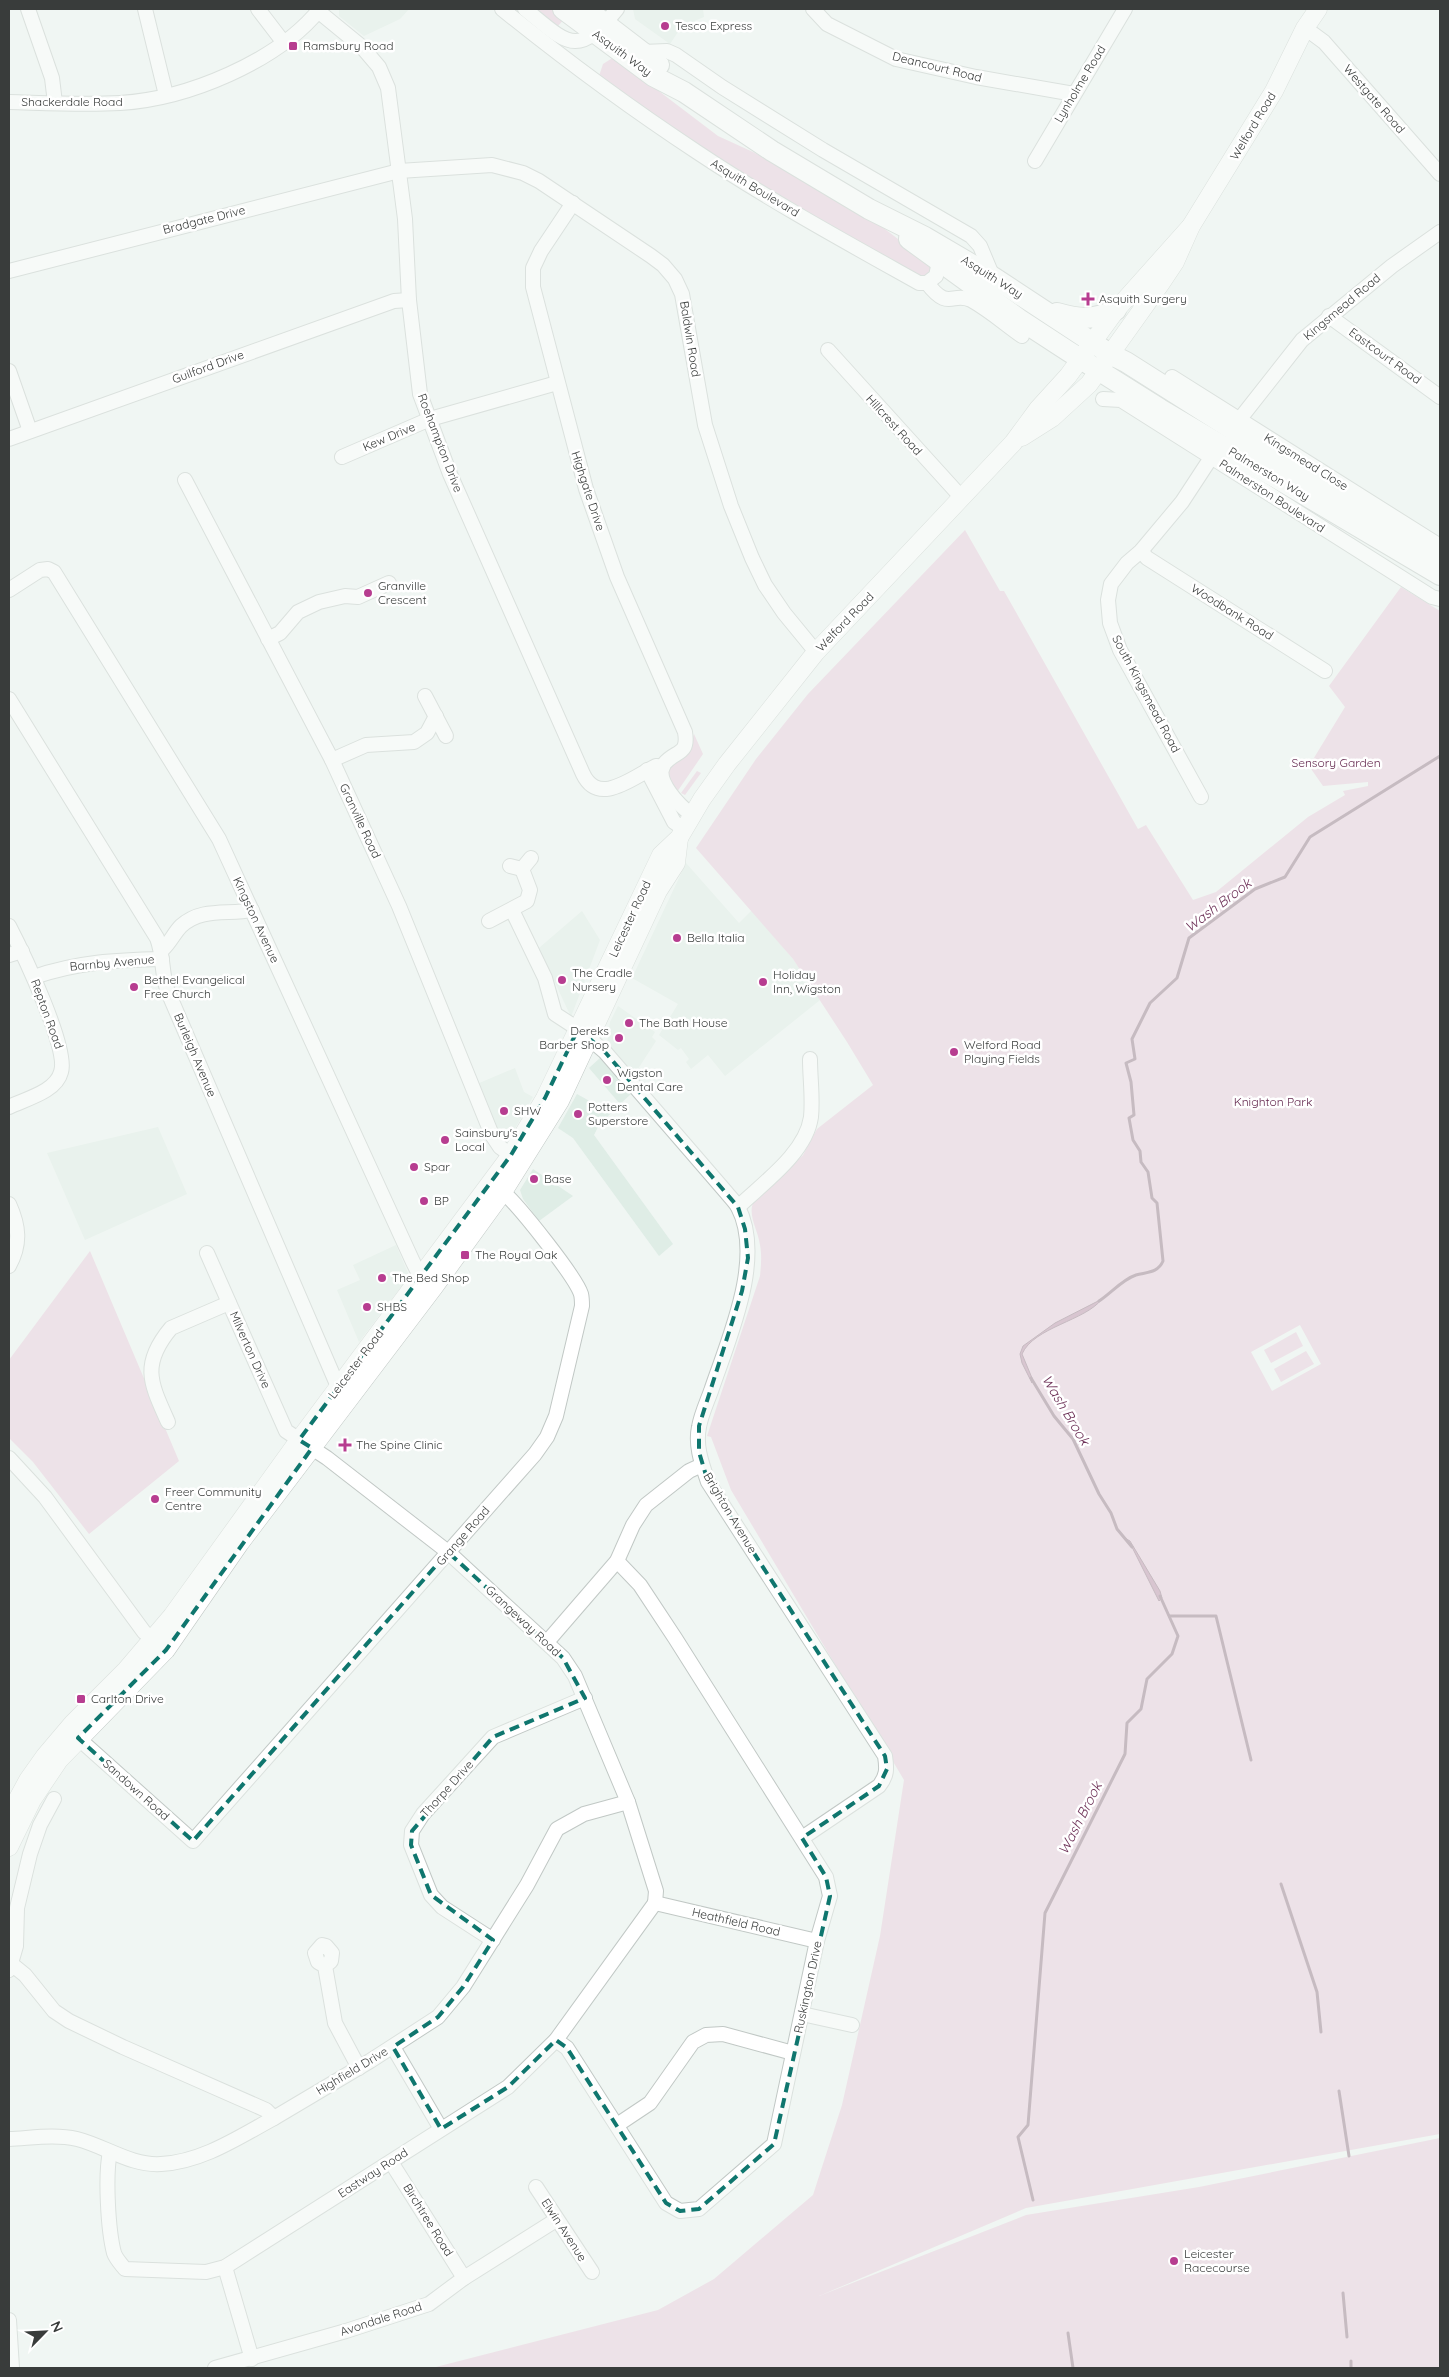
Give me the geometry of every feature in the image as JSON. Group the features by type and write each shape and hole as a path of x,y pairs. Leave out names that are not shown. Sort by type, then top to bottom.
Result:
{"highway":[{"name":"Asquith Way","path":"563,9 606,22 653,76 684,92 772,151 870,209 936,243 993,277 1043,309 1087,350"},
{"name":"Asquith Way","path":"586,9 606,22 661,66 684,92"},
{"name":"Asquith Way","path":"870,209 939,262 1019,319 1087,350 1105,362"},
{"path":"1043,309 1085,319 1098,318 1116,310"},
{"name":"Palmerston Way","path":"1105,362 1126,362 1440,561"},
{"name":"Palmerston Way","path":"1105,362 1216,451 1440,576"},
{"path":"1187,402 1220,434 1216,451"}],"main road":[{"name":"Welford Road","path":"1013,443 1052,418 1089,384 1175,262 1192,226 1274,92 1311,17"},
{"name":"Welford Road","path":"685,828 747,737 816,652 1013,443 1038,409 1087,350 1116,310 1192,226"},
{"name":"Leicester Road","path":"9,1847 32,1800 46,1778 78,1738 159,1645 240,1543 306,1444 560,1101 584,1034 658,891 676,863 685,828"},
{"name":"Leicester Road","path":"428,1281 503,1192 517,1159"},
{"name":"Leicester Road","path":"9,1815 28,1780 63,1734 159,1645"}],"street":[{"path":"28,9 52,78 54,103"},
{"path":"145,9 166,95"},
{"path":"258,9 284,43"},
{"name":"Asquith Boulevard","path":"502,9 636,111 698,153 771,198 919,283 927,283 936,294 944,299 969,299 1022,336"},
{"path":"525,9 559,36 570,41 583,41 606,22"},
{"name":"Deancourt Road","path":"813,9 827,24 896,58 976,77 1074,94"},
{"name":"Lynholme Road","path":"1035,160 1125,9"},
{"name":"Shackerdale Road","path":"9,102 120,103 166,95 220,78 284,43 304,27 319,10"},
{"name":"Roehampton Drive","path":"319,10 362,47 379,67 388,88 406,219 409,300 417,380 450,474 588,784 598,790 605,790 654,768"},
{"name":"Westgate Road","path":"1311,17 1324,42 1440,174"},
{"path":"643,52 667,51 676,55 722,87 823,150 971,236 980,246 993,277"},
{"name":"Baldwin Road","path":"400,171 471,165 505,167 539,181 663,265 675,279 682,294 705,425 731,506 766,585 784,613 816,652"},
{"name":"Bradgate Drive","path":"9,271 400,171"},
{"name":"Highgate Drive","path":"573,203 540,251 533,268 534,287 557,383 586,489 617,577 685,732 686,739 682,752 654,768"},
{"name":"Kingsmead Road","path":"1239,420 1302,340 1392,266 1440,232"},
{"path":"927,283 936,276 939,262"},
{"name":"Guilford Drive","path":"9,439 394,302 409,300"},
{"name":"Eastcourt Road","path":"1329,316 1440,395"},
{"name":"Hillcrest Road","path":"828,350 962,498"},
{"path":"9,371 30,431"},
{"name":"Kingsmead Close","path":"1172,377 1440,546"},
{"name":"Kew Drive","path":"342,458 430,420 557,383"},
{"name":"Palmerston Boulevard","path":"1102,399 1121,400 1216,451 1381,566 1432,597 1440,599"},
{"name":"South Kingsmead Road","path":"1201,797 1120,650 1110,623 1108,600 1111,584 1127,563 1141,551 1182,502 1216,451"},
{"name":"Granville Road","path":"185,480 332,760 399,906 492,1135 500,1147 517,1159"},
{"name":"Woodbank Road","path":"1141,551 1147,558 1324,671"},
{"name":"Kingston Avenue","path":"9,590 40,570 48,568 59,578 219,839 413,1262 428,1281"},
{"path":"268,640 280,633 298,612 319,602 345,596 358,597 389,583"},
{"path":"425,696 446,736"},
{"name":"Burleigh Avenue","path":"9,698 150,926 162,954 164,980 168,992 336,1382 346,1390"},
{"path":"332,760 366,745 414,742 427,733 436,716"},
{"path":"654,768 663,778 674,799 685,828"},
{"path":"490,921 523,905 529,896 529,884 516,868 531,858"},
{"path":"162,954 182,926 195,916 211,912 252,910"},
{"name":"Brighton Avenue","path":"512,910 545,978 555,1014 584,1034 618,1066 738,1207 745,1229 748,1258 742,1292 699,1426 699,1452 702,1465 708,1482 885,1756 887,1769 885,1778 880,1786 802,1838"},
{"name":"Repton Road","path":"9,926 15,953 34,977 63,1057 61,1073 48,1089 9,1107"},
{"name":"Barnby Avenue","path":"34,977 62,967 162,954"},
{"path":"738,1207 803,1142 811,1116 810,1059"},
{"name":"Grange Road","path":"193,1841 535,1454 547,1437 556,1416 581,1319 580,1293 573,1279 519,1208 503,1192"},
{"path":"9,1204 15,1216 18,1239 14,1257 9,1266"},
{"name":"Milverton Drive","path":"207,1253 286,1431 306,1444"},
{"path":"168,1422 151,1383 151,1366 164,1336 171,1328 229,1303"},
{"name":"Grangeway Road","path":"306,1444 448,1552 563,1658 575,1676 585,1698 628,1802 656,1891 656,1903"},
{"path":"11,1465 45,1497 144,1632 159,1645"},
{"path":"547,1642 617,1562 633,1525 646,1505 689,1472 702,1465"},
{"name":"Ruskington Drive","path":"556,2040 567,2048 666,2203 680,2211 699,2209 774,2144 817,1941 830,1896 826,1877 802,1838 650,1600 631,1573 617,1562"},
{"name":"Thorpe Drive","path":"493,1940 442,1907 431,1895 412,1845 412,1831 423,1814 493,1737 585,1698"},
{"name":"Sandown Road","path":"78,1738 193,1841"},
{"path":"54,1799 40,1825 30,1854 17,1908 16,1946 10,1965 25,1975 54,2011 69,2021 123,2048 266,2110 274,2118"},
{"name":"Highfield Drive","path":"9,2139 58,2136 79,2140 139,2162 161,2164 195,2158 236,2139 393,2047 438,2017 463,1987 493,1940 527,1885 557,1829 584,1814 628,1802"},
{"name":"Heathfield Road","path":"656,1903 817,1941"},
{"name":"Eastway Road","path":"110,2152 108,2164 111,2233 115,2256 125,2269 142,2272 206,2272 225,2267 508,2088 556,2040 656,1903"},
{"path":"324,1966 335,2023 358,2068"},
{"path":"802,2014 852,2025"},
{"path":"617,2125 650,2103 693,2042 706,2035 722,2034 793,2053"},
{"path":"393,2047 441,2129"},
{"name":"Birchtree Road","path":"391,2162 464,2278"},
{"name":"Elwin Avenue","path":"536,2187 592,2272"},
{"name":"Avondale Road","path":"215,2368 430,2304 464,2278 556,2220"},
{"path":"225,2267 252,2358"},
{"path":"9,2320 12,2368"}],"highlighted area":[{"path":"578,1029 605,1052 726,1192 738,1207 745,1229 748,1258 742,1291 699,1426 699,1452 708,1482 885,1756 887,1769 879,1786 802,1838 826,1877 830,1896 774,2144 699,2209 680,2211 666,2203 567,2048 556,2040 508,2087 441,2129 393,2047 438,2017 463,1987 493,1940 431,1895 411,1845 412,1831 493,1737 585,1698 563,1658 448,1552 193,1841 78,1738 166,1650 312,1448 299,1440 511,1155 545,1098"}],"shaded area":[{"path":"339,9 409,9 400,19 364,36 339,16"},
{"path":"633,9 703,9 704,17 682,26 670,44 635,19"},
{"path":"686,863 739,923 752,910 793,959 820,1000 725,1076 708,1055 691,1069 686,1062 689,1059 681,1048 678,1050 659,1035 678,1004 632,978"},
{"path":"582,911 600,940 571,1017 539,948"},
{"path":"618,1006 655,1032 652,1037 656,1041 634,1075 607,1044 610,1022"},
{"path":"600,1058 631,1094 620,1104 589,1068"},
{"path":"515,1068 524,1092 533,1097 513,1132 498,1135 477,1084"},
{"path":"577,1094 611,1113 599,1125 594,1135 673,1244 659,1256 573,1138 558,1128"},
{"path":"158,1127 187,1194 85,1240 47,1153"},
{"path":"533,1169 573,1196 539,1221 523,1199 520,1190"},
{"path":"396,1245 408,1273 407,1279 359,1342 337,1290 360,1280 353,1265"},
{"path":"1102,1299 1094,1307 1037,1337 1028,1345 1022,1354 1032,1378 1032,1383 1022,1363 1020,1354 1023,1346 1055,1323"},
{"path":"1123,1537 1130,1541 1160,1591 1162,1598 1159,1601 1130,1543"}],"green space":[{"path":"537,9 554,9 565,18 558,26"},
{"path":"614,57 718,136 753,152 865,214 931,264 933,271 927,275 918,275 732,168 684,137 599,76 603,64"},
{"path":"965,530 1000,591 1004,591 1138,829 1146,825 1193,900 1216,892 1308,817 1345,795 1343,791 1368,786 1368,782 1323,786 1309,766 1345,707 1329,686 1401,587 1440,611 1440,2134 1026,2208 819,2296 1026,2215 1199,2187 1440,2138 1440,2368 432,2368 658,2310 714,2279 813,2195 842,2105 880,1936 904,1780 731,1490 711,1437 707,1436 760,1276 761,1249 752,1218 753,1203 803,1155 817,1129 873,1085 793,959 696,848 756,759 808,694","holes":["1300,1325 1321,1364 1272,1391 1251,1352"]},
{"path":"694,734 703,754 677,792 670,781 668,773 670,766 683,758 688,752"},
{"path":"697,771 701,773 685,795 681,793"},
{"path":"90,1251 179,1461 89,1534 33,1462 9,1438 9,1360"},
{"path":"1296,1332 1303,1346 1271,1363 1264,1350"},
{"path":"1306,1351 1314,1364 1281,1382 1274,1369"}],"waterway":[{"name":"Wash Brook","path":"1099,1301 1126,1280 1155,1270 1163,1261 1157,1203 1152,1198 1148,1172 1141,1162 1140,1151 1133,1140 1129,1118 1134,1115 1131,1082 1126,1063 1135,1059 1132,1039 1150,1003 1177,978 1189,938 1255,889 1285,877 1310,837 1440,756"},
{"name":"Wash Brook","path":"1031,1378 1054,1416 1073,1439 1099,1494 1111,1513 1117,1529 1132,1547"},
{"name":"Wash Brook","path":"1033,2200 1018,2137 1028,2125 1045,1913 1125,1754 1127,1723 1141,1709 1147,1679 1172,1654 1178,1636 1160,1596"},
{"path":"1170,1616 1216,1616 1251,1760"},
{"path":"1281,1884 1317,1992 1321,2032"},
{"path":"1339,2091 1349,2156"},
{"path":"1343,2293 1347,2337"},
{"name":"Wash Brook","path":"1068,2333 1073,2368"},
{"path":"1351,2361 1351,2368"}],"place":[{"name":"Tesco Express","path":"665,26"},
{"name":"Ramsbury Road","path":"293,46"},
{"name":"Asquith Surgery","path":"1088,299"},
{"name":"Granville Crescent","path":"368,593"},
{"name":"Bella Italia","path":"677,938"},
{"name":"The Cradle Nursery","path":"562,980"},
{"name":"Holiday Inn, Wigston","path":"763,982"},
{"name":"Bethel Evangelical Free Church","path":"134,987"},
{"name":"The Bath House","path":"629,1023"},
{"name":"Dereks Barber Shop","path":"619,1038"},
{"name":"Welford Road Playing Fields","path":"954,1052"},
{"name":"Wigston Dental Care","path":"607,1080"},
{"name":"SHW","path":"504,1111"},
{"name":"Potters Superstore","path":"578,1114"},
{"name":"Sainsbury's Local","path":"445,1140"},
{"name":"Spar","path":"414,1167"},
{"name":"Base","path":"534,1179"},
{"name":"BP","path":"424,1201"},
{"name":"The Royal Oak","path":"465,1255"},
{"name":"The Bed Shop","path":"382,1278"},
{"name":"SHBS","path":"367,1307"},
{"name":"The Spine Clinic","path":"345,1445"},
{"name":"Freer Community Centre","path":"155,1499"},
{"name":"Carlton Drive","path":"81,1699"},
{"name":"Leicester Racecourse","path":"1174,2261"}],"park label":[{"name":"Sensory Garden","path":"1336,763"},
{"name":"Knighton Park","path":"1273,1102"}]}
